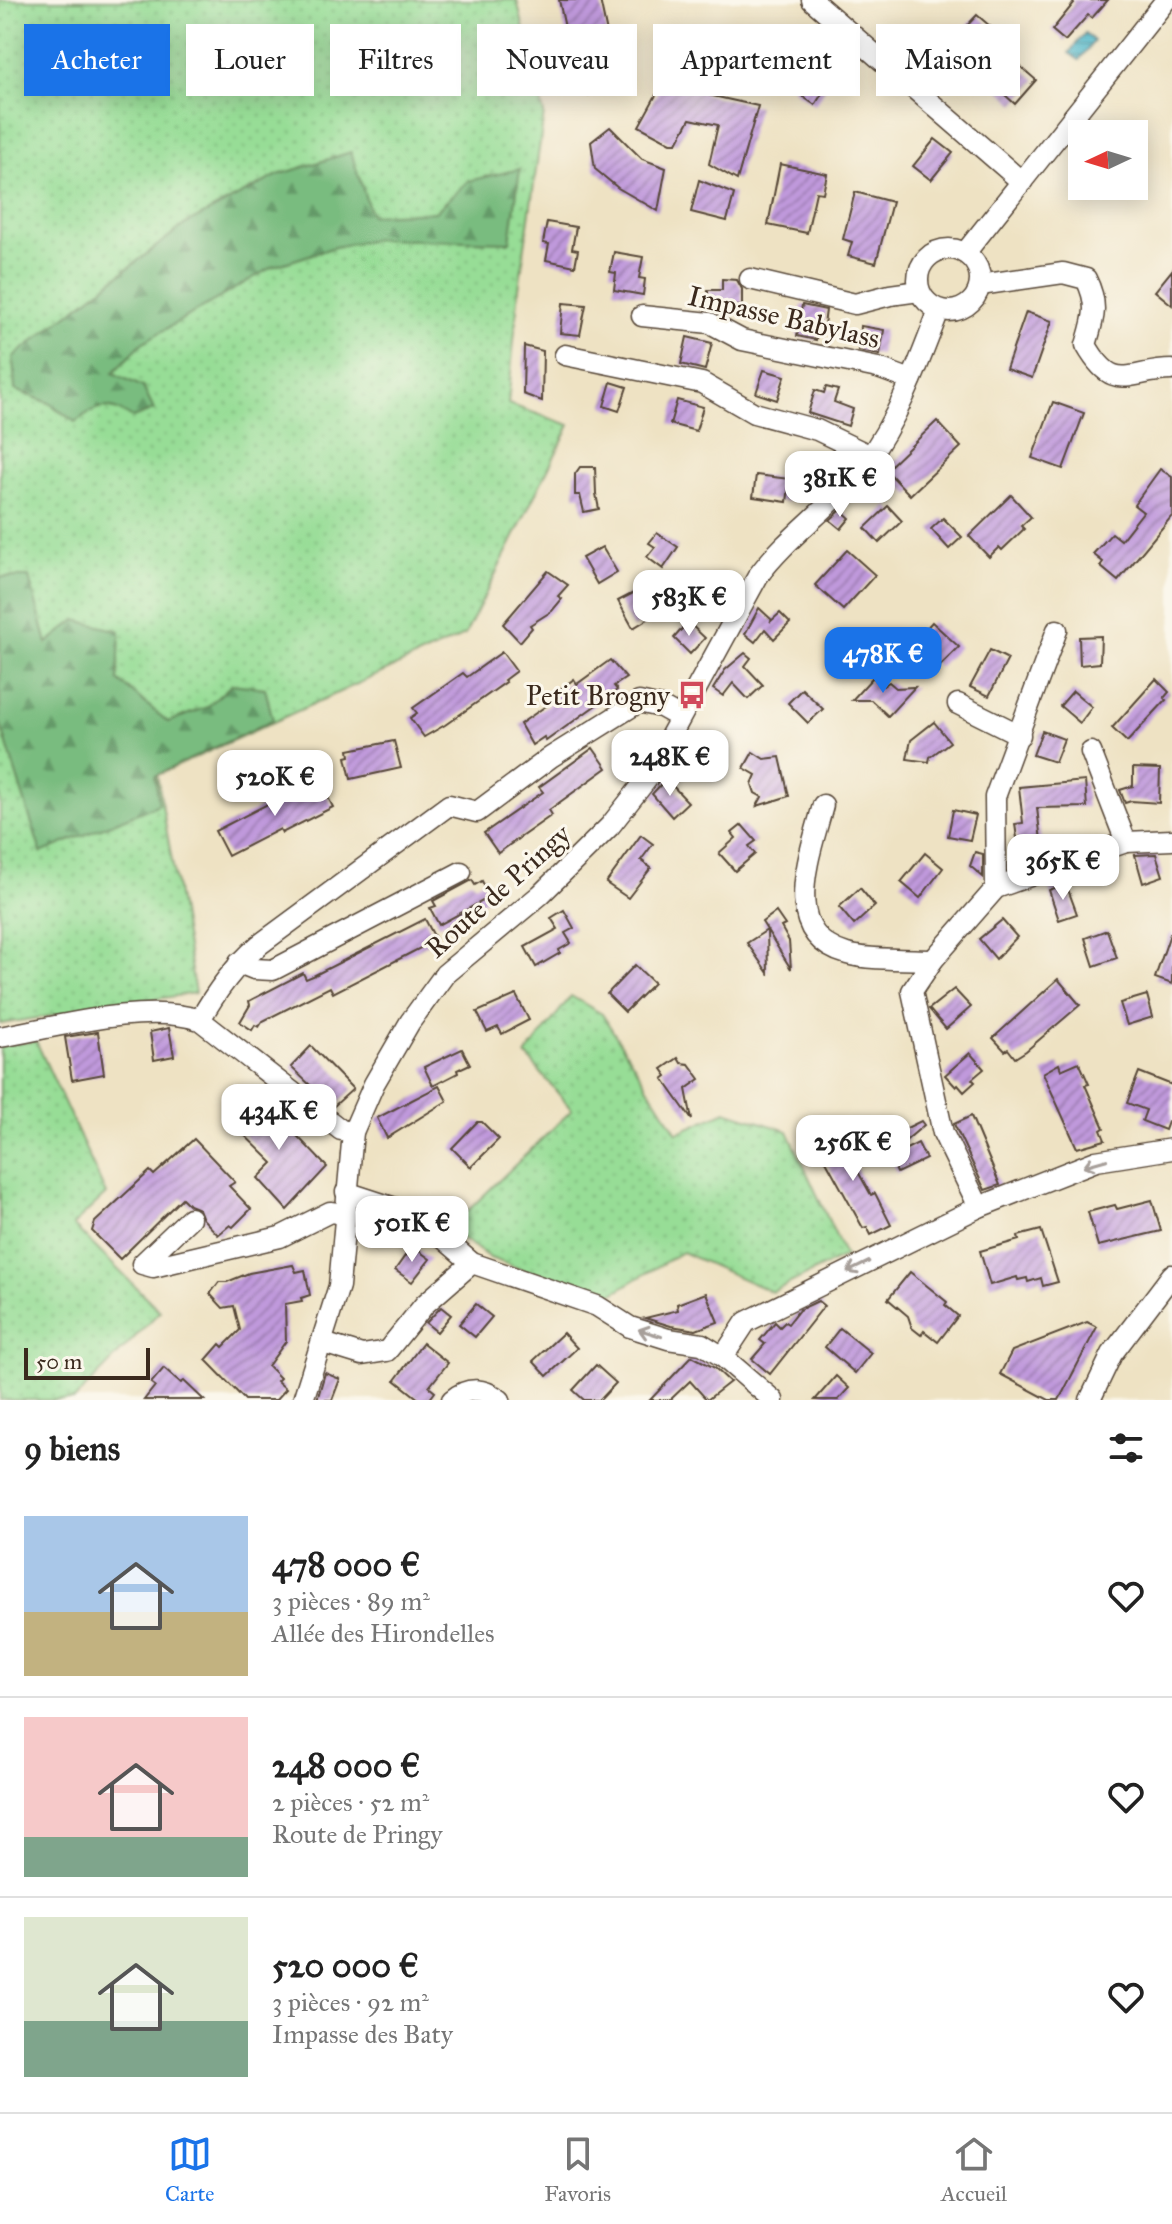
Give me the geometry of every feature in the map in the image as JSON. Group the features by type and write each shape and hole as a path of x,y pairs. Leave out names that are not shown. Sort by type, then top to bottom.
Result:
{"street":[{"path":"812,0 1022,182"},
{"path":"965,253 1166,0"},
{"path":"946,249 965,253 977,267 980,285 970,304 950,312 939,310 931,306 919,291 919,272 929,256 946,249"},
{"path":"980,285 1063,273 1086,279 1095,297 1094,319 1086,345 1095,361 1110,374 1131,378 1172,370"},
{"path":"750,279 855,304 919,291"},
{"name":"Route de Pringy","path":"303,1400 339,1286 353,1132 374,1084 427,995 445,974 540,895 610,826 647,779 758,576 780,548 853,478 871,456 911,380 939,310"},
{"name":"Impasse Babylass","path":"642,316 710,323 742,340 878,368 911,380"},
{"path":"565,355 702,383 754,413 817,430 871,456"},
{"path":"996,888 995,797 1057,630"},
{"path":"200,1020 239,963 449,805 477,812 551,757 639,702 661,707 679,717"},
{"path":"958,704 1020,735"},
{"path":"1091,752 1126,842"},
{"path":"823,805 802,890 806,918 823,942 848,955 933,960"},
{"path":"979,1207 943,1133 912,991 933,960 996,888 1126,842 1172,840"},
{"path":"239,963 254,969 273,970 461,872"},
{"path":"0,1037 152,1013 181,1014 200,1020 341,1130 353,1132"},
{"path":"723,1357 746,1322 979,1207 1096,1161 1172,1149"},
{"path":"346,1192 398,1209 429,1226 472,1263 597,1306 630,1327 668,1339 702,1344 723,1357 773,1400"},
{"path":"190,1218 142,1264 153,1267 280,1237 330,1212 345,1214"},
{"path":"323,1343 362,1355 387,1351 425,1304 472,1263"},
{"path":"1090,1400 1112,1354 1172,1275"},
{"path":"452,1400 461,1392 472,1389 484,1390 500,1400"}],"green space":[{"path":"0,0 517,0 523,24 477,24 477,96 540,96 544,114 519,288 508,404 570,425 465,635 157,775 195,993 0,1024"},
{"path":"351,152 371,215 435,212 468,181 520,169 510,242 377,239 335,247 272,267 142,343 113,373 143,387 154,410 133,418 116,409 103,407 75,422 49,403 15,390 13,357 184,225 278,175"},
{"path":"0,577 29,577 47,643 76,620 120,631 118,680 168,722 207,707 232,684 265,688 273,720 155,776 159,804 41,853 0,722"},
{"path":"571,996 602,1014 677,1133 726,1111 788,1131 845,1256 772,1292 682,1252 603,1299 490,1258 449,1229 572,1110 526,1055"},
{"path":"36,1041 106,1194 73,1225 160,1311 74,1400 0,1400 0,1046"}],"water":[{"path":"1085,33 1094,41 1079,60 1069,53"}],"building":[{"path":"559,0 600,0 605,24 564,24"},
{"path":"1071,0 1108,0 1092,18 1088,15 1065,41 1052,30 1074,3"},
{"path":"977,15 988,24 969,24"},
{"path":"1020,66 1036,80 1015,104 1006,96 1020,96"},
{"path":"655,96 713,96 758,106 737,180 709,164 718,125 690,119 677,143 671,143 639,126"},
{"path":"802,96 820,96 815,105"},
{"path":"610,127 642,159 666,168 658,211 618,188 595,169 591,142"},
{"path":"935,139 953,153 931,180 913,166"},
{"path":"780,164 827,174 823,193 816,192 807,233 768,225"},
{"path":"699,180 734,194 727,221 691,212"},
{"path":"855,192 892,202 876,263 848,256 852,242 843,239"},
{"path":"547,222 576,227 572,249 578,250 575,266 546,260 549,244 543,243"},
{"path":"614,252 643,257 639,278 645,279 643,295 614,290 616,273 610,272"},
{"path":"1172,270 1172,305 1155,291"},
{"path":"722,279 737,280 742,289 742,306 708,307 708,290 722,290"},
{"path":"563,303 586,305 580,335 560,333"},
{"path":"802,305 826,310 824,325 819,324 816,340 797,336"},
{"path":"1026,312 1052,321 1032,378 1006,369"},
{"path":"861,326 884,330 880,355 858,351"},
{"path":"687,337 712,343 705,370 681,364"},
{"path":"524,346 543,351 542,401 523,394"},
{"path":"764,370 785,376 777,400 756,393"},
{"path":"611,382 627,387 619,411 604,406"},
{"path":"826,387 838,390 834,402 853,409 848,426 808,413 815,390 824,393"},
{"path":"677,400 703,407 696,431 670,424"},
{"path":"1053,402 1084,413 1063,469 1032,458"},
{"path":"937,421 961,447 910,495 886,470"},
{"path":"580,467 595,467 599,509 584,512 580,495 575,495 575,474"},
{"path":"1160,469 1172,477 1172,516 1118,581 1100,566 1103,562 1093,554 1112,533 1121,540 1143,512 1134,505"},
{"path":"756,475 790,479 787,502 753,497"},
{"path":"1011,495 1031,517 1021,526 1024,529 1002,550 999,547 989,557 969,536"},
{"path":"888,506 902,521 879,543 865,528"},
{"path":"841,510 850,518 841,529 830,520"},
{"path":"943,518 962,537 949,549 931,529"},
{"path":"657,533 678,547 663,569 647,557 655,547 649,543"},
{"path":"602,547 617,572 597,584 582,558"},
{"path":"847,550 875,575 843,610 815,585"},
{"path":"548,571 568,585 558,596 562,599 552,611 530,625 532,628 520,642 503,624"},
{"path":"639,590 653,616 633,628 618,601"},
{"path":"759,608 772,620 770,622 780,613 790,623 774,639 765,629 755,642 745,634"},
{"path":"688,622 705,638 690,654 674,638"},
{"path":"932,622 959,647 939,667 915,641"},
{"path":"1101,636 1100,663 1080,665 1079,637"},
{"path":"990,650 1008,659 989,696 970,687"},
{"path":"502,652 516,671 504,680 506,682 424,737 410,718 417,713 413,708 463,673 467,677"},
{"path":"745,653 751,658 745,666 763,685 748,699 733,683 723,696 713,689 725,670"},
{"path":"610,660 626,678 614,686 617,690 546,741 544,737 532,745 520,724 553,701 550,697 574,679 577,684"},
{"path":"873,677 883,686 889,682 896,688 915,687 888,716 871,700 852,700"},
{"path":"1156,679 1169,692 1164,698 1166,700 1127,742 1112,728"},
{"path":"802,689 823,709 808,723 788,703"},
{"path":"1073,691 1092,707 1080,723 1060,706"},
{"path":"934,722 950,742 930,757 929,762 907,759 911,740"},
{"path":"1042,731 1064,739 1055,762 1033,755"},
{"path":"394,741 401,768 351,779 346,757 350,756 349,750"},
{"path":"593,748 607,768 549,810 552,815 498,853 484,833 543,792 539,787"},
{"path":"753,752 764,759 780,757 789,796 757,806 762,797 755,793 752,784 756,775 744,768"},
{"path":"1133,768 1160,769 1159,803 1125,803 1120,790 1133,786"},
{"path":"666,779 688,802 672,817 652,794"},
{"path":"1085,781 1087,807 1037,808 1042,849 1019,852 1015,824 1023,823 1019,787"},
{"path":"320,782 333,807 282,833 280,829 228,856 215,831 305,785 307,789"},
{"path":"953,810 976,815 970,840 948,836"},
{"path":"742,825 756,841 749,846 755,854 735,871 719,853 736,838 732,833"},
{"path":"641,835 653,844 641,860 651,868 628,898 606,883"},
{"path":"975,852 983,854 983,877 970,866"},
{"path":"925,853 943,868 920,898 901,882"},
{"path":"1156,854 1163,876 1143,883 1135,855"},
{"path":"472,880 475,885 482,881 490,897 439,925 430,908 436,906 433,901"},
{"path":"1066,884 1077,914 1059,920 1049,890"},
{"path":"860,888 875,906 854,925 839,907"},
{"path":"564,910 574,928 565,933 571,943 536,967 525,947 558,929 551,918"},
{"path":"776,912 785,925 781,927 789,941 791,969 762,922"},
{"path":"425,919 436,940 333,993 330,987 263,1021 259,1027 255,1025 252,1030 240,1022 250,1005 249,1001 303,973 306,979 313,976"},
{"path":"1002,920 1017,937 996,959 979,939"},
{"path":"767,930 768,973 747,943"},
{"path":"1107,930 1117,958 1094,966 1085,938"},
{"path":"1172,934 1172,984 1155,978"},
{"path":"635,965 654,983 625,1012 607,994"},
{"path":"1058,979 1080,1005 1015,1058 993,1038"},
{"path":"954,989 971,1007 946,1029 929,1009"},
{"path":"516,995 529,1020 502,1034 498,1027 487,1032 477,1012"},
{"path":"1147,995 1153,1017 1127,1025 1120,1003"},
{"path":"169,1028 174,1056 154,1060 150,1032"},
{"path":"98,1032 104,1074 72,1080 65,1037"},
{"path":"311,1046 353,1089 333,1107 291,1067"},
{"path":"462,1049 470,1064 433,1086 424,1067"},
{"path":"970,1053 984,1069 972,1079 975,1082 964,1092 945,1075"},
{"path":"678,1058 681,1063 689,1064 700,1079 686,1089 692,1120 663,1079 667,1076 662,1069"},
{"path":"1079,1062 1089,1084 1085,1085 1104,1128 1101,1130 1105,1140 1077,1148 1043,1073 1059,1064 1061,1070"},
{"path":"1139,1072 1172,1085 1172,1123 1168,1122 1165,1130 1142,1121 1146,1110 1127,1103"},
{"path":"439,1086 447,1101 387,1138 377,1118"},
{"path":"257,1094 327,1167 287,1210 258,1178 273,1163 230,1121"},
{"path":"971,1116 1000,1185 985,1190 954,1124"},
{"path":"921,1121 924,1125 889,1155 882,1140"},
{"path":"477,1122 482,1122 499,1139 471,1167 452,1148"},
{"path":"835,1130 844,1147 848,1144 856,1159 852,1161 871,1195 875,1193 891,1225 871,1235 867,1227 863,1228 815,1141"},
{"path":"194,1139 235,1182 229,1186 251,1209 233,1227 230,1225 218,1235 203,1219 199,1209 182,1198 120,1259 92,1231 95,1222 150,1171 154,1175"},
{"path":"918,1143 926,1159 897,1173 890,1157"},
{"path":"1152,1200 1161,1231 1098,1246 1088,1212"},
{"path":"1041,1230 1058,1282 1043,1286 1041,1278 1028,1282 1027,1278 1018,1280 1017,1277 990,1285 980,1251"},
{"path":"412,1246 430,1259 412,1282 395,1270"},
{"path":"293,1265 296,1272 305,1270 310,1295 301,1298 302,1301 285,1304 286,1341 268,1366 286,1389 276,1400 245,1400 206,1360 220,1344 223,1347 240,1330 234,1306 223,1308 210,1294 219,1282"},
{"path":"910,1272 947,1302 945,1305 958,1316 938,1342 924,1331 921,1335 912,1328 908,1316 888,1299"},
{"path":"706,1293 718,1322 696,1330 645,1318 678,1310 677,1304"},
{"path":"818,1301 824,1306 770,1374 752,1359 765,1344 760,1340 775,1322 780,1327 785,1322 788,1324 799,1310"},
{"path":"476,1304 492,1317 475,1337 459,1324"},
{"path":"441,1307 451,1315 437,1332 426,1323"},
{"path":"1087,1322 1097,1327 1059,1400 1049,1400 1000,1374 1012,1351"},
{"path":"840,1328 871,1353 855,1373 825,1347"},
{"path":"563,1333 577,1348 547,1376 533,1361"},
{"path":"423,1343 448,1363 429,1387 435,1392 429,1400 420,1400 395,1380"},
{"path":"692,1356 715,1368 730,1382 707,1400 690,1381 670,1400 650,1400"},
{"path":"596,1365 616,1383 600,1400 584,1400 573,1390"},
{"path":"164,1368 204,1400 144,1400 155,1386 151,1383"},
{"path":"325,1373 340,1379 332,1400 317,1400"},
{"path":"836,1376 849,1388 838,1400 815,1400"}],"place":[{"name":"Petit Brogny","path":"692,695"}]}
